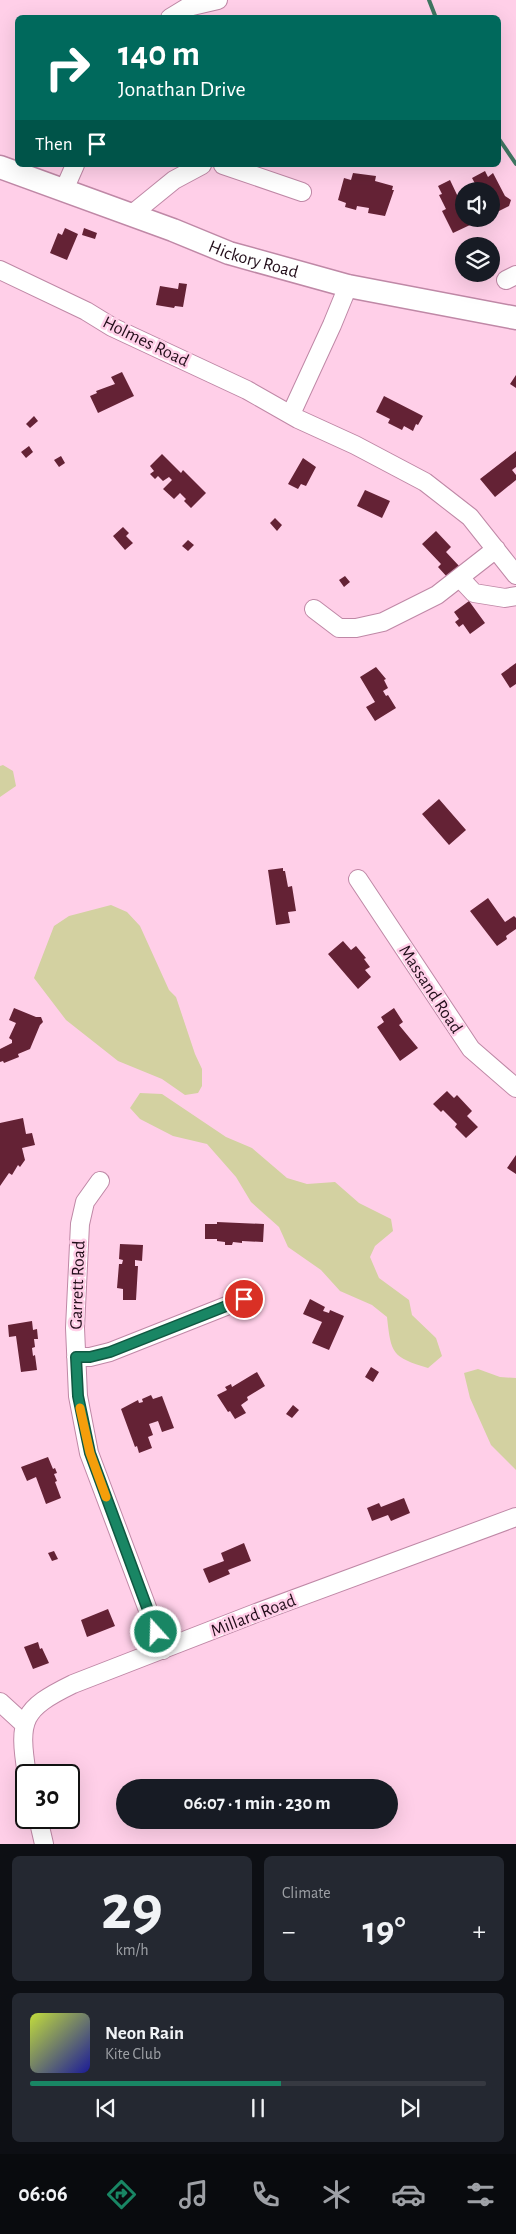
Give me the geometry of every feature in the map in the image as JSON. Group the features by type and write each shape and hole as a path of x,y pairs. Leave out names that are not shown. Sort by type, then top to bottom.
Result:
{"main road":[{"name":"Hickory Road","path":"0,167 229,253 348,286 516,318"}],"street":[{"path":"178,15 188,7 218,0"},
{"path":"64,190 74,167"},
{"path":"132,215 174,180 198,167"},
{"path":"229,167 302,192"},
{"name":"Holmes Road","path":"0,270 86,311 112,327 196,366 425,482 470,517 516,575"},
{"path":"291,414 332,326 348,286"},
{"path":"314,609 339,628 356,628 383,622 437,595 496,549"},
{"path":"460,578 474,593 505,598 516,596"},
{"name":"Massand Road","path":"358,879 471,1049 516,1088"},
{"name":"Garrett Road","path":"100,1181 85,1202 81,1213 75,1328 78,1396 90,1453 163,1650"},
{"path":"76,1357 90,1357 110,1352 244,1299"},
{"name":"Millard Road","path":"24,1723 36,1706 47,1697 73,1684 516,1517"},
{"path":"0,1702 24,1723 23,1747 25,1764"},
{"path":"41,1829 44,1844"}],"shaded area":[{"path":"3,765 13,771 16,786 0,797 0,766"},
{"path":"111,905 127,912 140,926 169,990 176,997 202,1069 202,1086 198,1093 185,1095 162,1079 118,1061 66,1020 34,978 54,926 69,916"},
{"path":"140,1093 162,1094 226,1137 252,1148 287,1178 307,1184 335,1182 359,1203 391,1219 393,1231 375,1246 370,1257 379,1278 409,1300 412,1315 436,1338 442,1356 428,1368 400,1357 392,1346 387,1317 372,1305 340,1291 321,1270 288,1247 279,1227 251,1202 236,1177 207,1144 173,1136 140,1119 130,1108"},
{"path":"478,1369 500,1377 516,1378 516,1470 491,1445 470,1398 464,1373"}],"building":[{"path":"485,171 488,177 493,173 498,182 474,182 472,178"},
{"path":"353,173 376,176 375,181 393,186 392,190 394,190 385,216 368,213 369,208 357,206 356,210 345,207 346,203 338,200 344,178 351,180"},
{"path":"450,180 455,191 455,227 466,227 453,233 442,211 446,209 439,195 442,194 438,186"},
{"path":"500,186 505,196 511,200 509,206 500,210"},
{"path":"65,228 78,234 67,260 50,253 58,233 62,235"},
{"path":"84,228 97,233 95,239 82,235"},
{"path":"179,283 187,284 183,307 175,306 174,308 156,305 160,286 178,289"},
{"path":"122,372 134,396 98,413 90,396 97,393 96,391 115,384 111,377"},
{"path":"516,375 516,388 510,384"},
{"path":"384,396 423,416 413,431 404,426 402,430 388,423 390,419 376,412"},
{"path":"34,416 38,421 30,428 26,424"},
{"path":"29,446 33,452 26,458 21,452"},
{"path":"516,451 516,467 512,470 516,475 516,480 495,497 480,479"},
{"path":"162,454 181,473 183,470 206,493 191,508 184,501 186,499 180,493 174,499 163,489 172,480 169,477 163,481 158,476 155,479 150,474 154,471 150,466"},
{"path":"61,456 65,463 59,467 54,460"},
{"path":"303,458 316,467 306,486 301,484 298,489 288,484"},
{"path":"365,490 390,501 382,518 357,506"},
{"path":"275,518 282,525 277,531 270,523"},
{"path":"123,527 129,533 126,536 133,543 125,550 113,536"},
{"path":"436,531 451,547 446,552 460,567 448,578 438,567 441,564 422,544"},
{"path":"188,540 194,545 188,551 182,546"},
{"path":"345,576 350,582 344,587 339,580"},
{"path":"469,601 485,623 470,634 463,624 459,627 455,622 459,619 454,612"},
{"path":"516,663 516,684 510,688 501,674"},
{"path":"376,667 386,679 384,680 388,688 383,691 386,696 388,695 396,708 375,721 366,707 375,702 360,677"},
{"path":"439,799 466,830 449,845 422,814"},
{"path":"283,868 288,887 292,886 296,911 288,912 290,923 276,925 268,870"},
{"path":"488,898 505,922 514,916 516,918 516,929 497,946 470,911"},
{"path":"343,941 351,950 356,946 366,958 364,959 370,967 365,970 371,977 358,989 328,954"},
{"path":"14,1008 36,1017 41,1017 43,1022 30,1049 18,1054 19,1057 4,1063 3,1061 0,1062 0,1049 12,1043 12,1040 9,1038 16,1023 9,1020"},
{"path":"394,1008 403,1022 399,1025 418,1048 400,1061 377,1027 384,1022 381,1017"},
{"path":"447,1091 454,1098 457,1095 472,1111 467,1116 478,1127 466,1138 455,1127 457,1124 443,1110 441,1112 433,1104"},
{"path":"23,1118 26,1134 32,1133 35,1145 22,1148 25,1160 20,1167 18,1165 12,1175 9,1173 0,1186 0,1123"},
{"path":"516,1155 516,1174 507,1168"},
{"path":"217,1222 264,1224 263,1242 242,1241 242,1243 233,1242 232,1245 225,1245 225,1242 217,1241 217,1239 205,1239 205,1224 217,1224"},
{"path":"120,1244 143,1245 142,1261 135,1260 135,1266 138,1266 136,1300 123,1300 123,1289 117,1288 119,1264 122,1264 123,1260 119,1259"},
{"path":"310,1299 325,1307 323,1311 329,1313 330,1310 344,1316 329,1350 312,1343 322,1322 303,1314"},
{"path":"32,1321 33,1330 37,1329 38,1339 34,1339 35,1347 32,1348 37,1370 21,1372 16,1336 9,1337 8,1325"},
{"path":"371,1367 379,1372 373,1382 365,1377"},
{"path":"257,1372 265,1386 247,1397 248,1400 241,1405 246,1413 235,1419 217,1395 227,1390 225,1387 231,1384 232,1387"},
{"path":"151,1395 153,1399 162,1396 174,1428 162,1432 158,1421 149,1424 153,1435 148,1437 152,1448 139,1453 121,1409 138,1400 139,1403 143,1402 142,1399"},
{"path":"293,1405 299,1410 292,1418 286,1414"},
{"path":"48,1457 53,1469 55,1468 57,1473 54,1474 57,1481 55,1482 61,1498 46,1504 36,1477 27,1481 21,1467"},
{"path":"404,1498 410,1513 391,1521 388,1515 372,1521 367,1508 379,1503 381,1507"},
{"path":"244,1543 251,1561 228,1570 230,1574 209,1583 203,1569 224,1561 221,1553"},
{"path":"54,1551 58,1559 52,1561 48,1553"},
{"path":"108,1609 115,1626 87,1637 81,1620"},
{"path":"38,1642 49,1663 33,1669 24,1647"}],"waterway":[{"path":"429,0 435,15"},
{"path":"501,142 516,164"}],"slow traffic":[{"path":"80,1408 90,1453 106,1497"}],"route":[{"path":"156,1632 90,1453 78,1396 76,1357 90,1357 110,1352 244,1299"}]}
